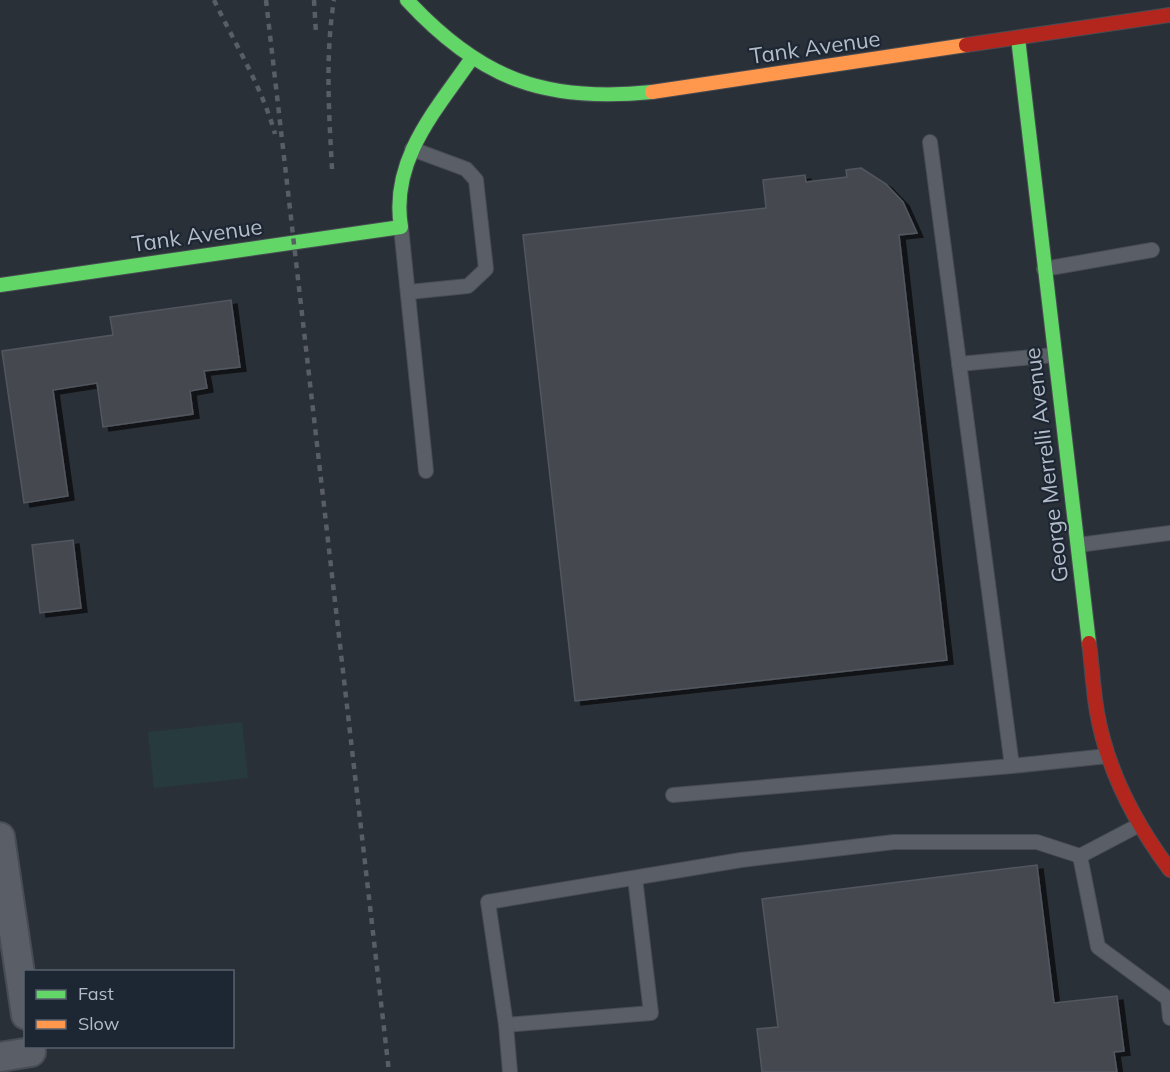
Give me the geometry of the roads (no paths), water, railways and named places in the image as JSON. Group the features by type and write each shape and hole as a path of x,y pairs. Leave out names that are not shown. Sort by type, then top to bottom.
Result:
{"street":[{"name":"Tank Avenue","path":"407,0 443,36 471,58 503,74 542,88 583,95 624,95 1170,15"},
{"name":"George Merrelli Avenue","path":"1018,38 1097,712 1108,756 1124,798 1138,825 1170,870"},
{"path":"401,227 398,209 400,184 412,149 471,58"},
{"name":"Tank Avenue","path":"0,285 401,227"},
{"path":"0,837 24,1001"},
{"path":"0,1057 32,1057"}],"lane":[{"path":"930,142 1012,766"},
{"path":"409,292 468,286 486,269 476,180 466,169 412,149"},
{"path":"401,227 426,471"},
{"path":"1044,269 1152,250"},
{"path":"959,364 1054,355"},
{"path":"1076,545 1170,533"},
{"path":"673,795 1108,756"},
{"path":"510,1072 506,1025 488,902 741,860 894,842 1037,842 1080,856 1138,825"},
{"path":"1080,856 1098,947 1169,999 1170,1018"},
{"path":"506,1025 651,1013 635,878"}],"railway":[{"path":"214,0 256,83 275,134"},
{"path":"266,0 389,1072"},
{"path":"314,0 316,34"},
{"path":"332,169 329,63 334,0"}]}
